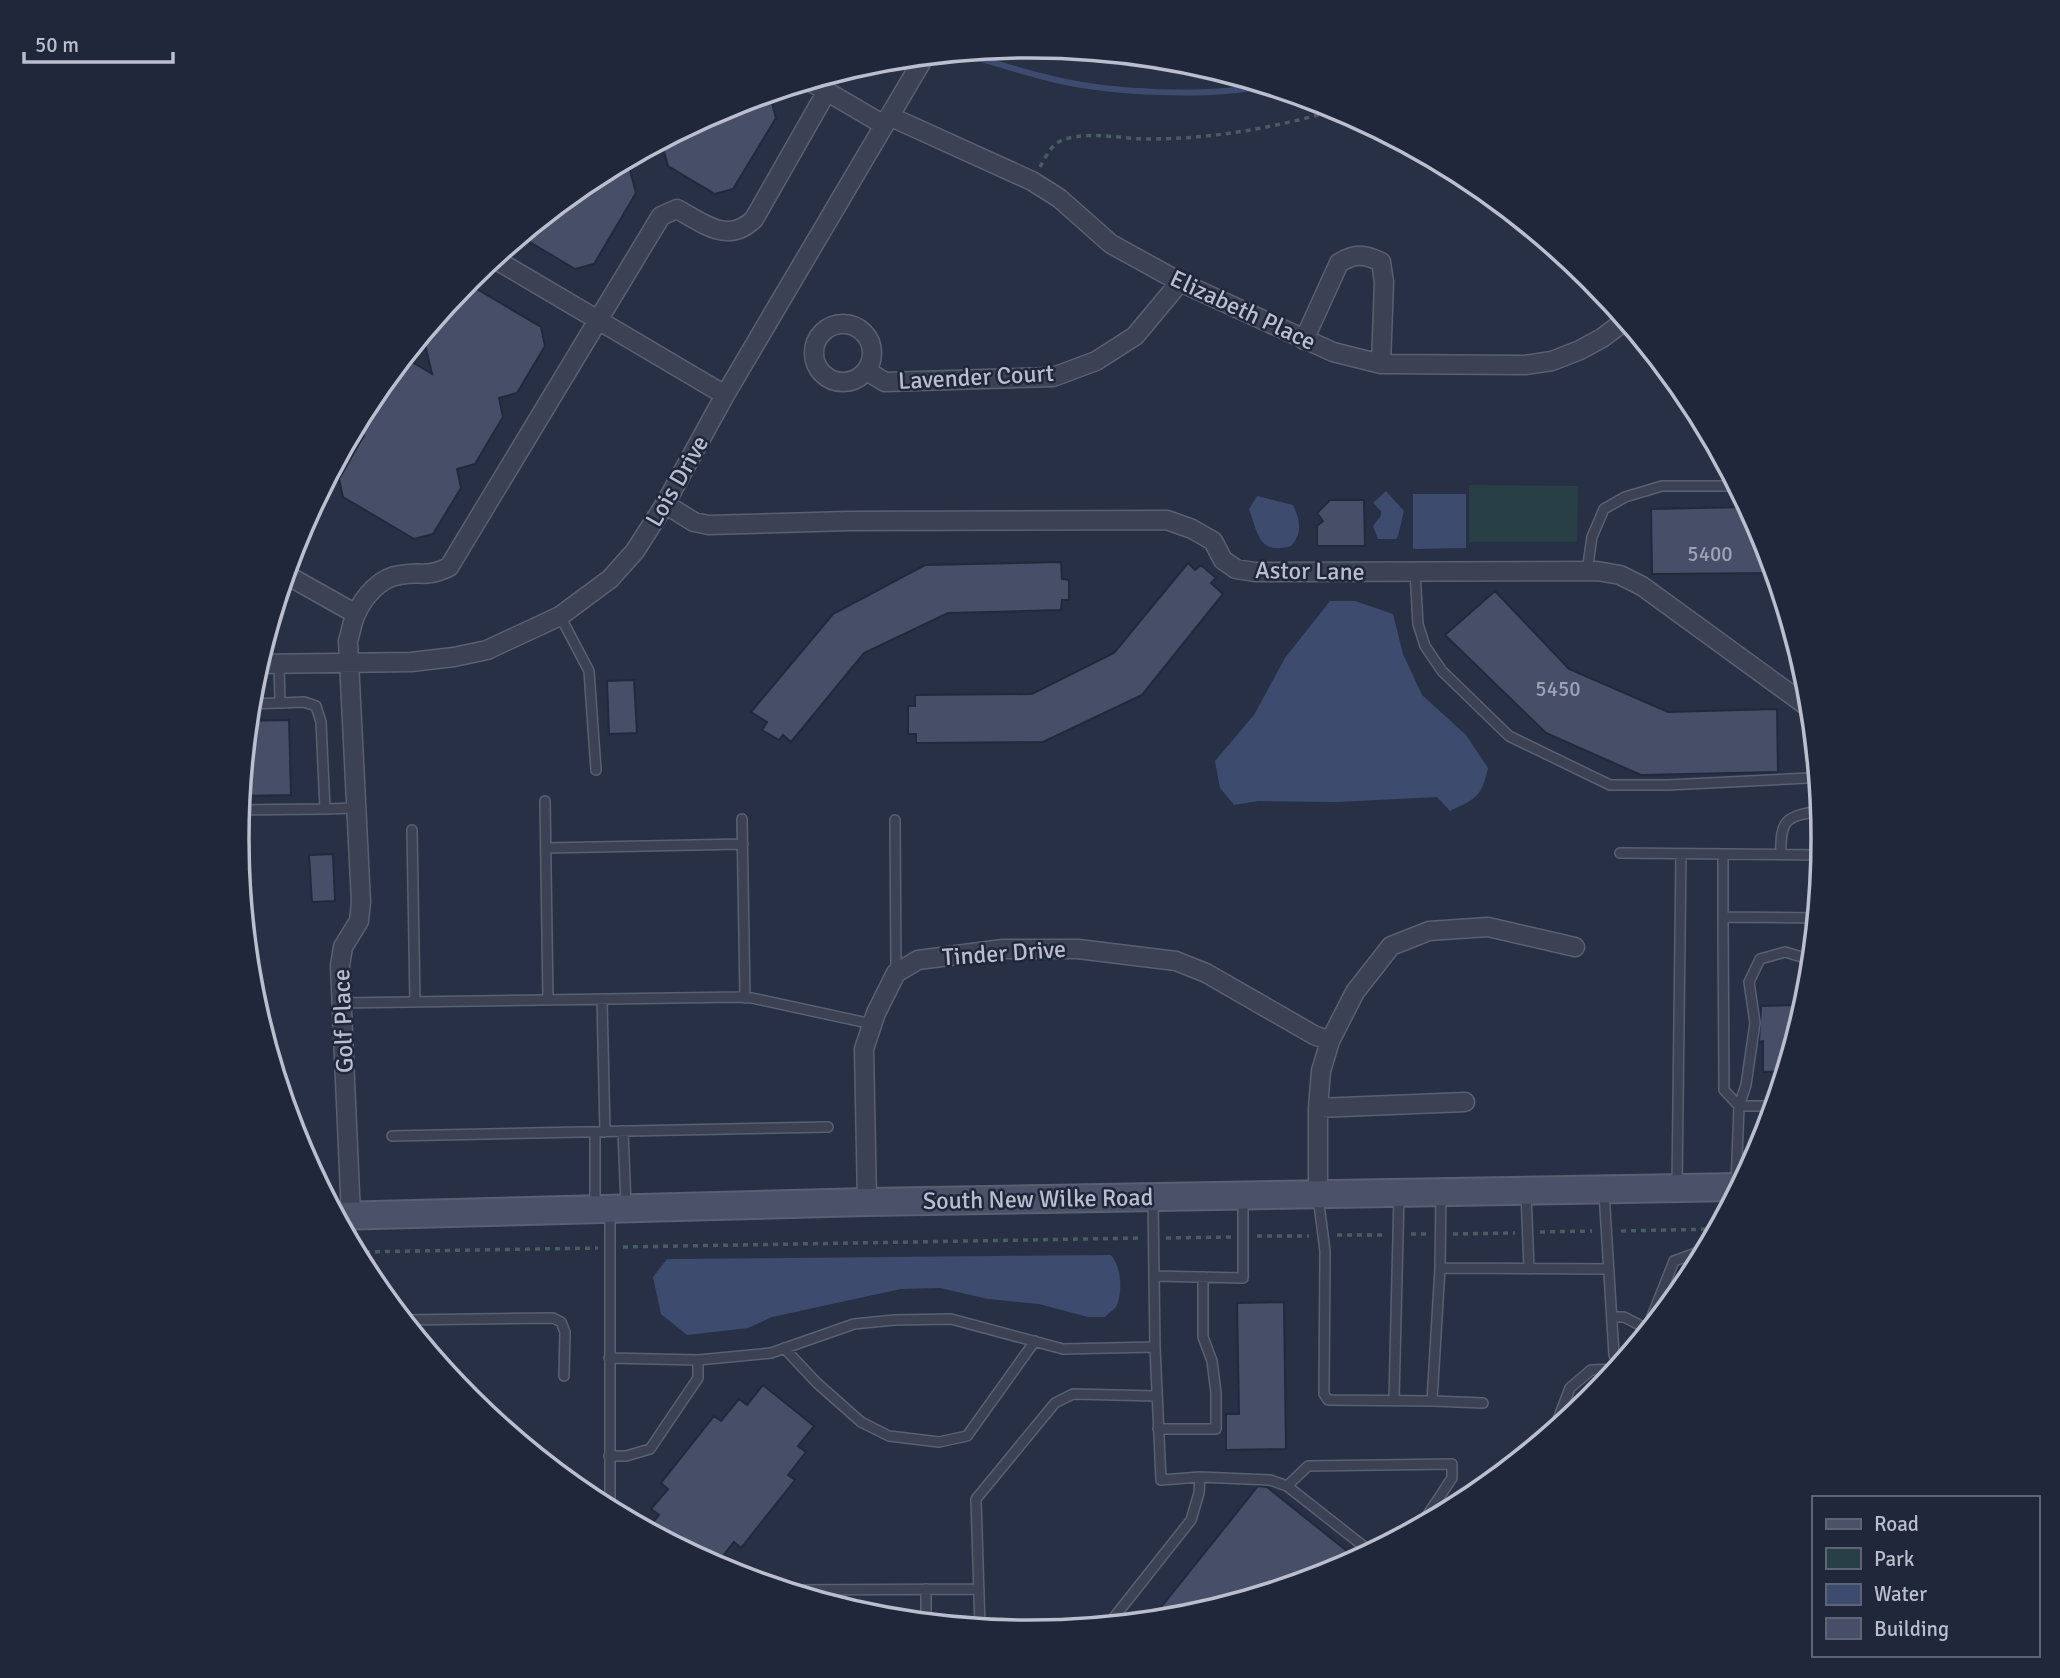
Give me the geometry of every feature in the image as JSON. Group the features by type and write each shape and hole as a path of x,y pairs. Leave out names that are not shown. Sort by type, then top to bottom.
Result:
{"main road":[{"name":"South New Wilke Road","path":"346,1216 867,1202 1730,1187"}],"street":[{"name":"Lois Drive","path":"269,664 411,662 487,650 560,616 610,579 635,551 665,504 725,394 919,66"},
{"name":"Elizabeth Place","path":"819,87 887,120 1032,181 1059,198 1111,244 1180,282 1333,352 1381,364 1525,365 1552,361 1602,338 1618,326"},
{"path":"293,579 356,614 376,587 388,577 404,574 432,575 449,567 661,216 677,209 718,231 746,228 754,219 827,91"},
{"path":"1304,340 1339,263 1359,254 1368,256 1381,262 1384,282 1381,364"},
{"path":"503,264 725,394"},
{"name":"Lavender Court","path":"867,371 885,382 1053,377 1096,361 1135,337 1180,282"},
{"name":"Astor Lane","path":"665,504 695,522 709,525 862,521 1167,520 1192,529 1213,541 1223,560 1236,569 1269,573 1587,571 1620,575 1642,586 1798,700"},
{"name":"Golf Place","path":"344,1213 340,966 343,947 359,921 361,902 348,641 356,614"},
{"path":"1318,1195 1318,1108 1321,1071 1330,1041 1355,992 1391,946 1429,931 1488,927 1575,947"},
{"name":"Tinder Drive","path":"896,973 918,960 1003,948 1078,949 1176,961 1206,973 1314,1035 1330,1041"},
{"path":"867,1202 864,1049 872,1024 896,973"},
{"path":"1318,1108 1465,1102"}],"lane":[{"path":"1587,571 1592,537 1604,509 1625,497 1662,486 1727,486"},
{"path":"1416,572 1418,624 1425,646 1442,671 1509,736 1610,785 1668,785 1809,777"},
{"path":"560,616 589,671 596,770"},
{"path":"279,664 280,703"},
{"path":"261,704 304,702 316,706 321,722 324,809"},
{"path":"545,801 548,1000"},
{"path":"250,810 356,808"},
{"path":"1780,855 1780,835 1784,822 1795,815 1810,813"},
{"path":"742,819 744,998"},
{"path":"895,820 896,973"},
{"path":"412,830 415,1002"},
{"path":"546,848 743,845"},
{"path":"1620,853 1811,855"},
{"path":"1677,1189 1681,854"},
{"path":"1723,854 1724,1090 1738,1106 1764,1106"},
{"path":"1723,917 1807,918"},
{"path":"1738,1169 1738,1106 1746,1086 1755,1023 1749,982 1760,959 1785,952 1802,957"},
{"path":"341,1003 744,998 872,1024"},
{"path":"603,999 600,1132 610,1208 610,1498"},
{"path":"391,1136 828,1127"},
{"path":"610,1208 623,1132"},
{"path":"1604,1190 1615,1357"},
{"path":"1526,1192 1529,1269"},
{"path":"1432,1401 1440,1268 1441,1193"},
{"path":"1394,1399 1399,1194"},
{"path":"1318,1195 1325,1251 1324,1394 1328,1400 1394,1399 1483,1403"},
{"path":"1154,1276 1243,1278 1242,1196"},
{"path":"1153,1198 1155,1347 1161,1480 1200,1477 1270,1480 1287,1486 1363,1546"},
{"path":"1658,1304 1674,1261 1692,1255"},
{"path":"1440,1268 1609,1269"},
{"path":"1158,1429 1216,1429 1216,1393 1212,1361 1203,1337 1203,1277"},
{"path":"1612,1317 1624,1317 1641,1326"},
{"path":"414,1320 553,1318 561,1322 565,1332 564,1376"},
{"path":"609,1358 698,1360 771,1353 854,1324 894,1320 951,1319 1063,1349 1155,1347"},
{"path":"784,1348 817,1383 861,1422 889,1436 939,1442 967,1436 1035,1341"},
{"path":"609,1456 626,1456 650,1450 698,1378 698,1360"},
{"path":"1561,1410 1570,1388 1591,1370 1603,1369"},
{"path":"980,1619 976,1499 1055,1403 1073,1394 1157,1396"},
{"path":"1287,1486 1308,1466 1452,1464 1452,1478 1432,1509"},
{"path":"1115,1616 1191,1520 1199,1493 1200,1477"},
{"path":"926,1589 926,1614"},
{"path":"814,1590 979,1589"}],"path":[{"path":"1032,181 1052,146 1066,138 1087,135 1149,139 1217,136 1271,128 1321,114"},
{"path":"367,1252 1707,1229"}],"green space":[{"path":"1469,485 1578,486 1577,542 1469,542"}],"water":[{"path":"1386,491 1404,511 1396,539 1378,539 1373,526 1381,516 1381,511 1373,503"},
{"path":"1413,494 1466,494 1466,548 1413,549"},
{"path":"1257,496 1293,505 1299,526 1291,546 1272,548 1261,540 1249,509"},
{"path":"1330,601 1355,601 1393,614 1403,654 1422,695 1466,735 1488,768 1480,791 1472,800 1450,811 1437,797 1337,802 1258,801 1234,805 1220,788 1215,761 1254,715 1285,658"},
{"path":"1111,1255 1119,1272 1120,1292 1117,1305 1105,1317 1088,1317 1039,1304 988,1299 940,1288 901,1289 772,1317 748,1328 687,1335 661,1314 653,1277 667,1259"}],"building":[{"path":"772,102 776,118 733,189 715,194 668,166 663,149 731,117"},
{"path":"629,168 636,193 594,264 575,269 528,241 554,219"},
{"path":"476,289 541,327 545,346 517,393 499,398 503,417 475,464 457,469 461,488 433,534 414,539 343,497 339,479 364,435 362,434 411,361 432,374 425,345"},
{"path":"1330,500 1364,500 1365,546 1317,546 1317,526 1323,521 1317,513"},
{"path":"1737,507 1764,573 1652,574 1651,509"},
{"path":"1061,562 1062,579 1069,580 1069,600 1062,600 1061,610 948,613 864,653 791,742 783,735 779,740 762,730 767,722 751,712 833,614 925,565"},
{"path":"1188,563 1195,570 1201,565 1216,578 1211,583 1223,594 1142,695 1043,742 916,743 916,734 908,734 908,706 915,706 915,695 1032,694 1114,653"},
{"path":"1495,591 1569,669 1668,712 1777,709 1778,772 1641,775 1546,733 1445,635"},
{"path":"634,680 637,733 609,734 607,681"},
{"path":"289,720 291,795 250,796 258,721"},
{"path":"333,854 335,901 312,902 309,855"},
{"path":"1793,1005 1776,1071 1763,1072 1763,1041 1759,1042 1761,1006"},
{"path":"1284,1302 1286,1449 1226,1450 1226,1414 1239,1414 1237,1303"},
{"path":"763,1385 814,1426 798,1446 806,1452 788,1475 795,1480 741,1548 734,1542 722,1557 652,1523 659,1515 651,1509 668,1489 661,1483 714,1416 721,1421 739,1399 747,1405"},
{"path":"1258,1486 1267,1487 1349,1552 1281,1579 1232,1594 1160,1609"}],"waterway":[{"path":"982,59 1052,79 1102,88 1188,93 1246,88"}]}
